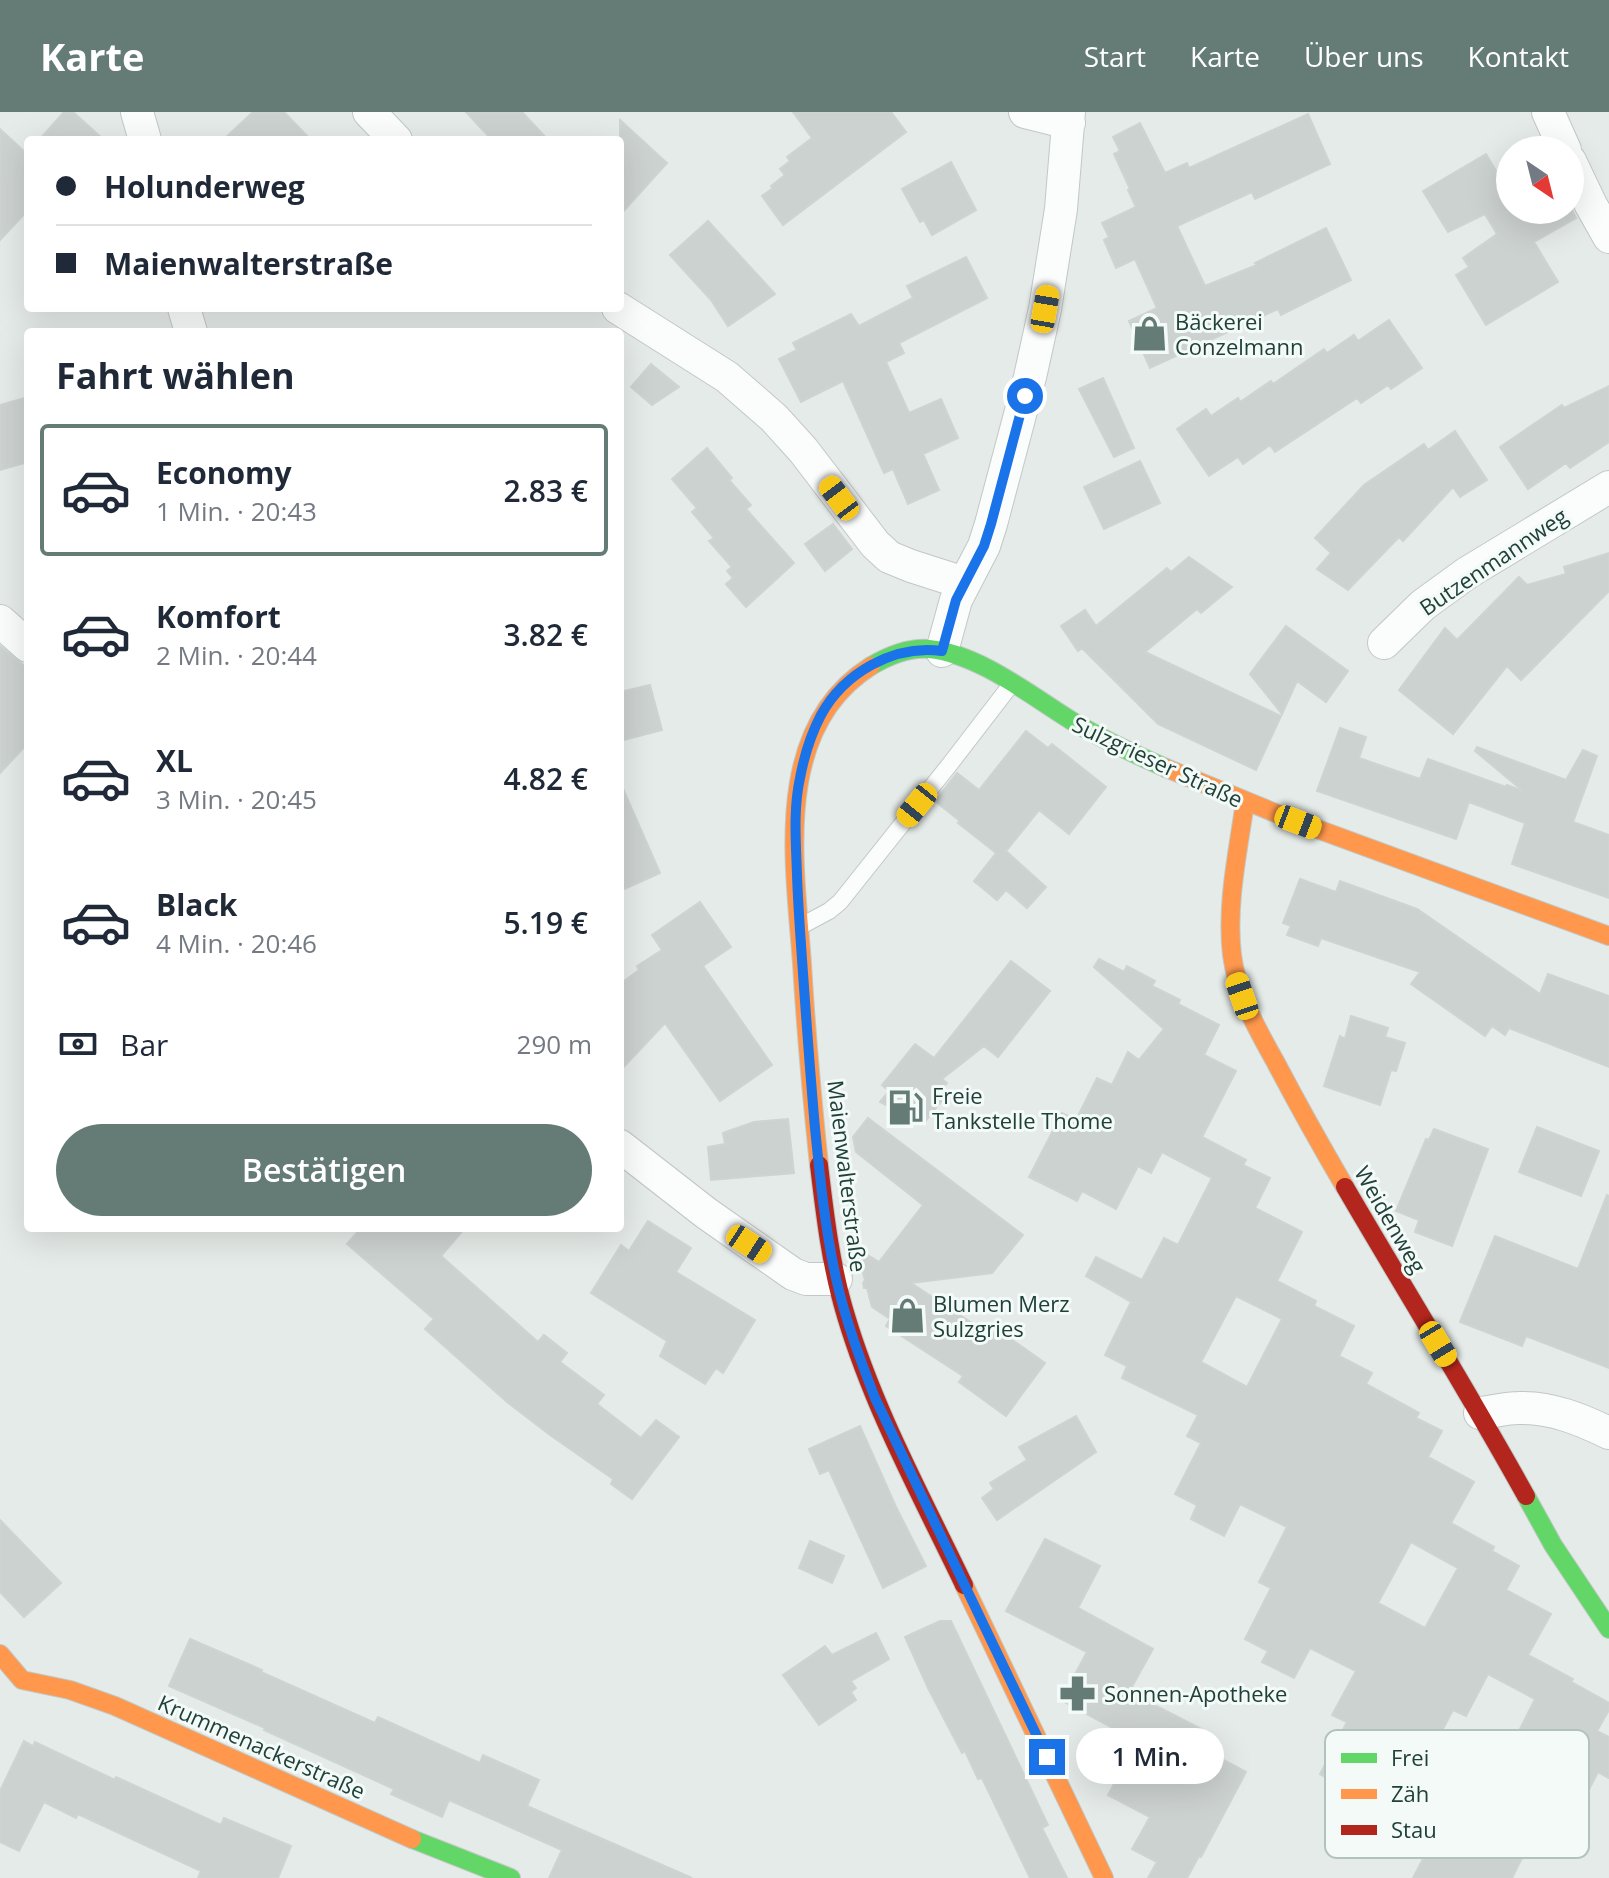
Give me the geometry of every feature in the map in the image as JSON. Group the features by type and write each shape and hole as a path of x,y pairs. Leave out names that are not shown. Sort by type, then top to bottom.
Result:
{"main road":[{"name":"Sulzgrieser Straße","path":"942,651 968,660 1075,723 1196,782 1609,936"},
{"name":"Maienwalterstraße","path":"942,651 903,652 876,663 844,686 821,715 808,748 797,797 795,840 800,926 822,1201 836,1279 875,1398 1104,1878"},
{"name":"Weidenweg","path":"1245,802 1230,929 1232,957 1242,996 1307,1122 1480,1413 1553,1545 1609,1629"},
{"name":"Krummenackerstraße","path":"0,1654 18,1685 70,1690 115,1706 393,1831 511,1878"}],"street":[{"path":"137,112 144,136"},
{"path":"369,112 392,136"},
{"path":"942,651 952,612 984,546 991,524 1037,346 1056,245 1069,117 1025,112"},
{"path":"1548,112 1559,136"},
{"path":"1584,190 1609,237"},
{"path":"624,312 719,371 774,418 881,550 900,562 964,583"},
{"name":"Butzenmannweg","path":"1384,643 1423,605 1467,573 1609,487"},
{"path":"0,621 24,642"},
{"path":"624,1149 738,1237 793,1274 806,1279 836,1279"},
{"path":"1480,1413 1518,1408 1560,1413 1609,1433"}],"lane":[{"path":"800,926 840,902 1010,684"}],"building":[{"path":"64,112 73,112 100,136 43,136"},
{"path":"253,112 284,112 307,136 227,136"},
{"path":"466,112 522,112 544,136 488,136"},
{"path":"793,112 891,112 906,132 783,225 762,196 785,175 780,169 790,161 787,157 812,138"},
{"path":"1308,114 1330,164 1255,199 1252,192 1177,226 1205,286 1257,265 1255,263 1326,228 1351,280 1281,315 1278,309 1150,368 1129,321 1157,308 1135,259 1116,268 1104,240 1109,237 1102,223 1136,207 1114,154 1120,151 1113,137 1140,123 1165,173 1187,163 1189,168"},
{"path":"620,120 667,163 624,211 624,136 620,136"},
{"path":"0,129 24,151 24,214 0,240"},
{"path":"1486,154 1496,171 1496,224 1566,224 1534,242 1558,282 1486,325 1456,275 1469,267 1463,258 1497,234 1485,214 1448,232 1423,191"},
{"path":"951,162 976,210 932,235 924,220 920,222 902,189"},
{"path":"708,221 775,294 728,326 711,300 670,255"},
{"path":"966,257 987,298 899,343 904,353 886,362 909,413 941,399 958,438 923,454 939,490 908,504 893,469 884,473 843,381 801,402 779,359 797,350 793,343 851,314 859,326 913,298 907,286"},
{"path":"1389,320 1422,368 1391,389 1388,385 1361,403 1357,398 1275,452 1270,445 1243,464 1238,457 1209,476 1177,429 1206,409 1211,416 1238,398 1240,402 1324,349 1327,353 1354,335 1358,341"},
{"path":"651,364 679,387 652,405 631,387"},
{"path":"1103,378 1134,448 1114,457 1079,389"},
{"path":"1609,386 1609,442 1570,468 1566,463 1528,489 1500,447 1562,405 1564,408"},
{"path":"24,398 24,463 0,470 0,405"},
{"path":"1455,431 1487,480 1460,497 1453,487 1403,541 1399,537 1348,590 1317,569 1331,553 1315,538 1364,485 1424,444 1428,450"},
{"path":"707,448 751,505 746,509 794,563 746,607 726,584 733,578 727,571 732,567 709,541 714,538 692,512 697,508 672,479"},
{"path":"1140,461 1160,503 1104,529 1084,487"},
{"path":"833,524 852,549 825,571 805,544"},
{"path":"1609,553 1609,591 1521,680 1507,666 1453,734 1399,690 1445,628 1457,640 1519,577 1527,585 1566,574 1564,567"},
{"path":"1189,557 1232,587 1201,613 1197,609 1145,652 1281,716 1256,770 1158,724 1082,648 1078,651 1061,626 1085,610 1096,626 1167,568 1171,572"},
{"path":"1286,626 1348,671 1326,702 1297,681 1282,714 1250,674"},
{"path":"0,646 24,666 24,747 0,773"},
{"path":"650,685 662,730 624,740 624,691"},
{"path":"1340,728 1366,737 1359,758 1420,779 1428,759 1523,791 1475,751 1477,747 1566,780 1583,750 1597,756 1573,822 1609,835 1609,898 1512,864 1525,823 1469,802 1456,839 1317,791"},
{"path":"1026,731 1048,748 1052,744 1106,787 1069,834 1039,810 1006,851 1046,887 1027,908 1006,890 997,900 974,881 996,853 935,801 957,773 979,790"},
{"path":"624,791 660,873 624,889"},
{"path":"1300,879 1336,892 1340,881 1417,909 1540,994 1548,974 1609,996 1609,1067 1509,1028 1505,1035 1492,1026 1485,1036 1411,984 1420,972 1321,938 1318,946 1287,935 1291,926 1283,923"},
{"path":"700,902 731,947 703,966 772,1065 720,1101 665,1023 624,1067 624,981 639,970 637,966 662,950 652,935"},
{"path":"1099,959 1124,972 1127,966 1155,981 1152,986 1180,1000 1178,1004 1219,1025 1204,1055 1236,1071 1202,1137 1246,1160 1243,1165 1270,1178 1255,1208 1302,1232 1277,1281 1316,1301 1314,1306 1354,1326 1339,1356 1372,1373 1366,1384 1419,1413 1416,1418 1442,1431 1428,1457 1474,1482 1451,1523 1494,1547 1492,1551 1519,1566 1506,1590 1551,1614 1528,1655 1609,1703 1609,1710 1597,1731 1609,1737 1609,1778 1598,1772 1589,1790 1589,1730 1520,1730 1535,1699 1488,1674 1466,1716 1453,1710 1442,1730 1343,1730 1347,1722 1332,1715 1356,1671 1310,1648 1294,1678 1262,1662 1268,1651 1245,1639 1271,1588 1259,1582 1287,1527 1240,1504 1224,1536 1191,1519 1197,1505 1175,1494 1201,1443 1187,1436 1198,1415 1122,1378 1127,1366 1105,1355 1131,1302 1086,1276 1096,1257 1142,1280 1164,1238 1178,1245 1212,1178 1162,1152 1151,1173 1138,1166 1116,1209 1082,1191 1077,1201 1029,1177 1062,1113 1076,1120 1097,1078 1112,1085 1128,1052 1139,1060 1164,1029 1094,967","holes":["1236,1296 1282,1319 1247,1387 1201,1362","1411,1542 1458,1568 1425,1628 1378,1603"]},
{"path":"1011,961 1050,991 998,1057 984,1046 942,1079 947,1083 939,1094 944,1098 923,1124 880,1102 889,1091 882,1085 915,1044 934,1058"},
{"path":"1351,1016 1388,1028 1385,1037 1405,1043 1396,1071 1391,1070 1380,1105 1324,1086 1340,1036 1345,1039"},
{"path":"868,1118 1023,1235 992,1273 911,1283 992,1336 997,1329 1045,1363 1006,1416 959,1382 963,1376 886,1326 890,1319 872,1307 867,1288 864,1288 865,1280 856,1248 879,1262 923,1205 856,1152 853,1137"},
{"path":"788,1119 794,1173 711,1180 708,1147 725,1144 723,1133 754,1122"},
{"path":"1537,1127 1599,1151 1581,1196 1519,1172"},
{"path":"1434,1129 1488,1149 1452,1246 1415,1232 1419,1220 1396,1211 1426,1139 1429,1140"},
{"path":"1607,1195 1609,1368 1526,1336 1522,1346 1460,1322 1495,1236 1578,1269"},
{"path":"648,1221 691,1248 676,1272 755,1320 723,1373 716,1368 705,1384 660,1356 667,1341 591,1293 621,1245 629,1251"},
{"path":"358,1232 462,1232 441,1256 538,1342 544,1335 567,1353 560,1362 604,1395 597,1404 641,1438 656,1420 679,1437 632,1499 611,1484 613,1479 507,1402 425,1329 434,1319 347,1244"},
{"path":"1076,1416 1096,1452 997,1520 982,1498 994,1489 990,1483 1027,1460 1019,1447"},
{"path":"860,1426 926,1566 883,1588 829,1470 820,1474 809,1449"},
{"path":"0,1520 61,1583 24,1617 0,1592"},
{"path":"1045,1539 1100,1566 1078,1608 1153,1649 1129,1692 1209,1733 1201,1748 1246,1772 1187,1878 1148,1878 1157,1862 1132,1849 1150,1817 1108,1795 1137,1741 1061,1700 1087,1652 1006,1611"},
{"path":"810,1541 844,1556 832,1583 799,1568"},
{"path":"940,1621 951,1621 1048,1825 1042,1828 1067,1878 1030,1878 982,1778 978,1779 965,1751 962,1753 928,1688 905,1637"},
{"path":"876,1633 889,1659 851,1681 856,1688 851,1692 856,1700 819,1725 783,1675 825,1646 832,1655"},
{"path":"190,1639 375,1723 378,1717 480,1763 483,1755 539,1780 527,1806 692,1878 549,1878 562,1850 449,1800 442,1817 391,1794 394,1789 169,1686"},
{"path":"24,1741 33,1746 35,1742 221,1825 224,1818 291,1846 278,1878 198,1878 201,1871 78,1814 76,1818 44,1802 19,1851 0,1842 0,1791"},
{"path":"1423,1858 1522,1858 1512,1878 1413,1878"}],"traffic: fast":[{"path":"871,666 913,649 948,652 1004,677 1095,734 1166,768"},
{"path":"1526,1496 1553,1545 1609,1629"},
{"path":"412,1839 511,1878"}],"traffic: slow":[{"path":"819,1165 796,885 796,802 803,762 817,725 839,693 871,666"},
{"path":"1166,768 1290,819 1609,936"},
{"path":"1245,802 1232,898 1231,936 1235,969 1255,1024 1345,1187"},
{"path":"964,1585 1104,1878"},
{"path":"0,1654 22,1680 70,1690 115,1706 412,1839"}],"traffic: jam":[{"path":"819,1165 836,1279 857,1351 900,1453 964,1585"},
{"path":"1345,1187 1526,1496"}],"place":[{"name":"Bäckerei Conzelmann","path":"1149,334"},
{"name":"Freie Tankstelle Thome","path":"906,1108"},
{"name":"Blumen Merz Sulzgries","path":"907,1316"},
{"name":"Sonnen-Apotheke","path":"1078,1693"}],"route":[{"path":"1025,396 984,546 956,600 942,651 916,650 888,657 854,677 829,703 811,737 800,777 795,840 808,1046 822,1201 841,1300 875,1398 1047,1757"}]}
